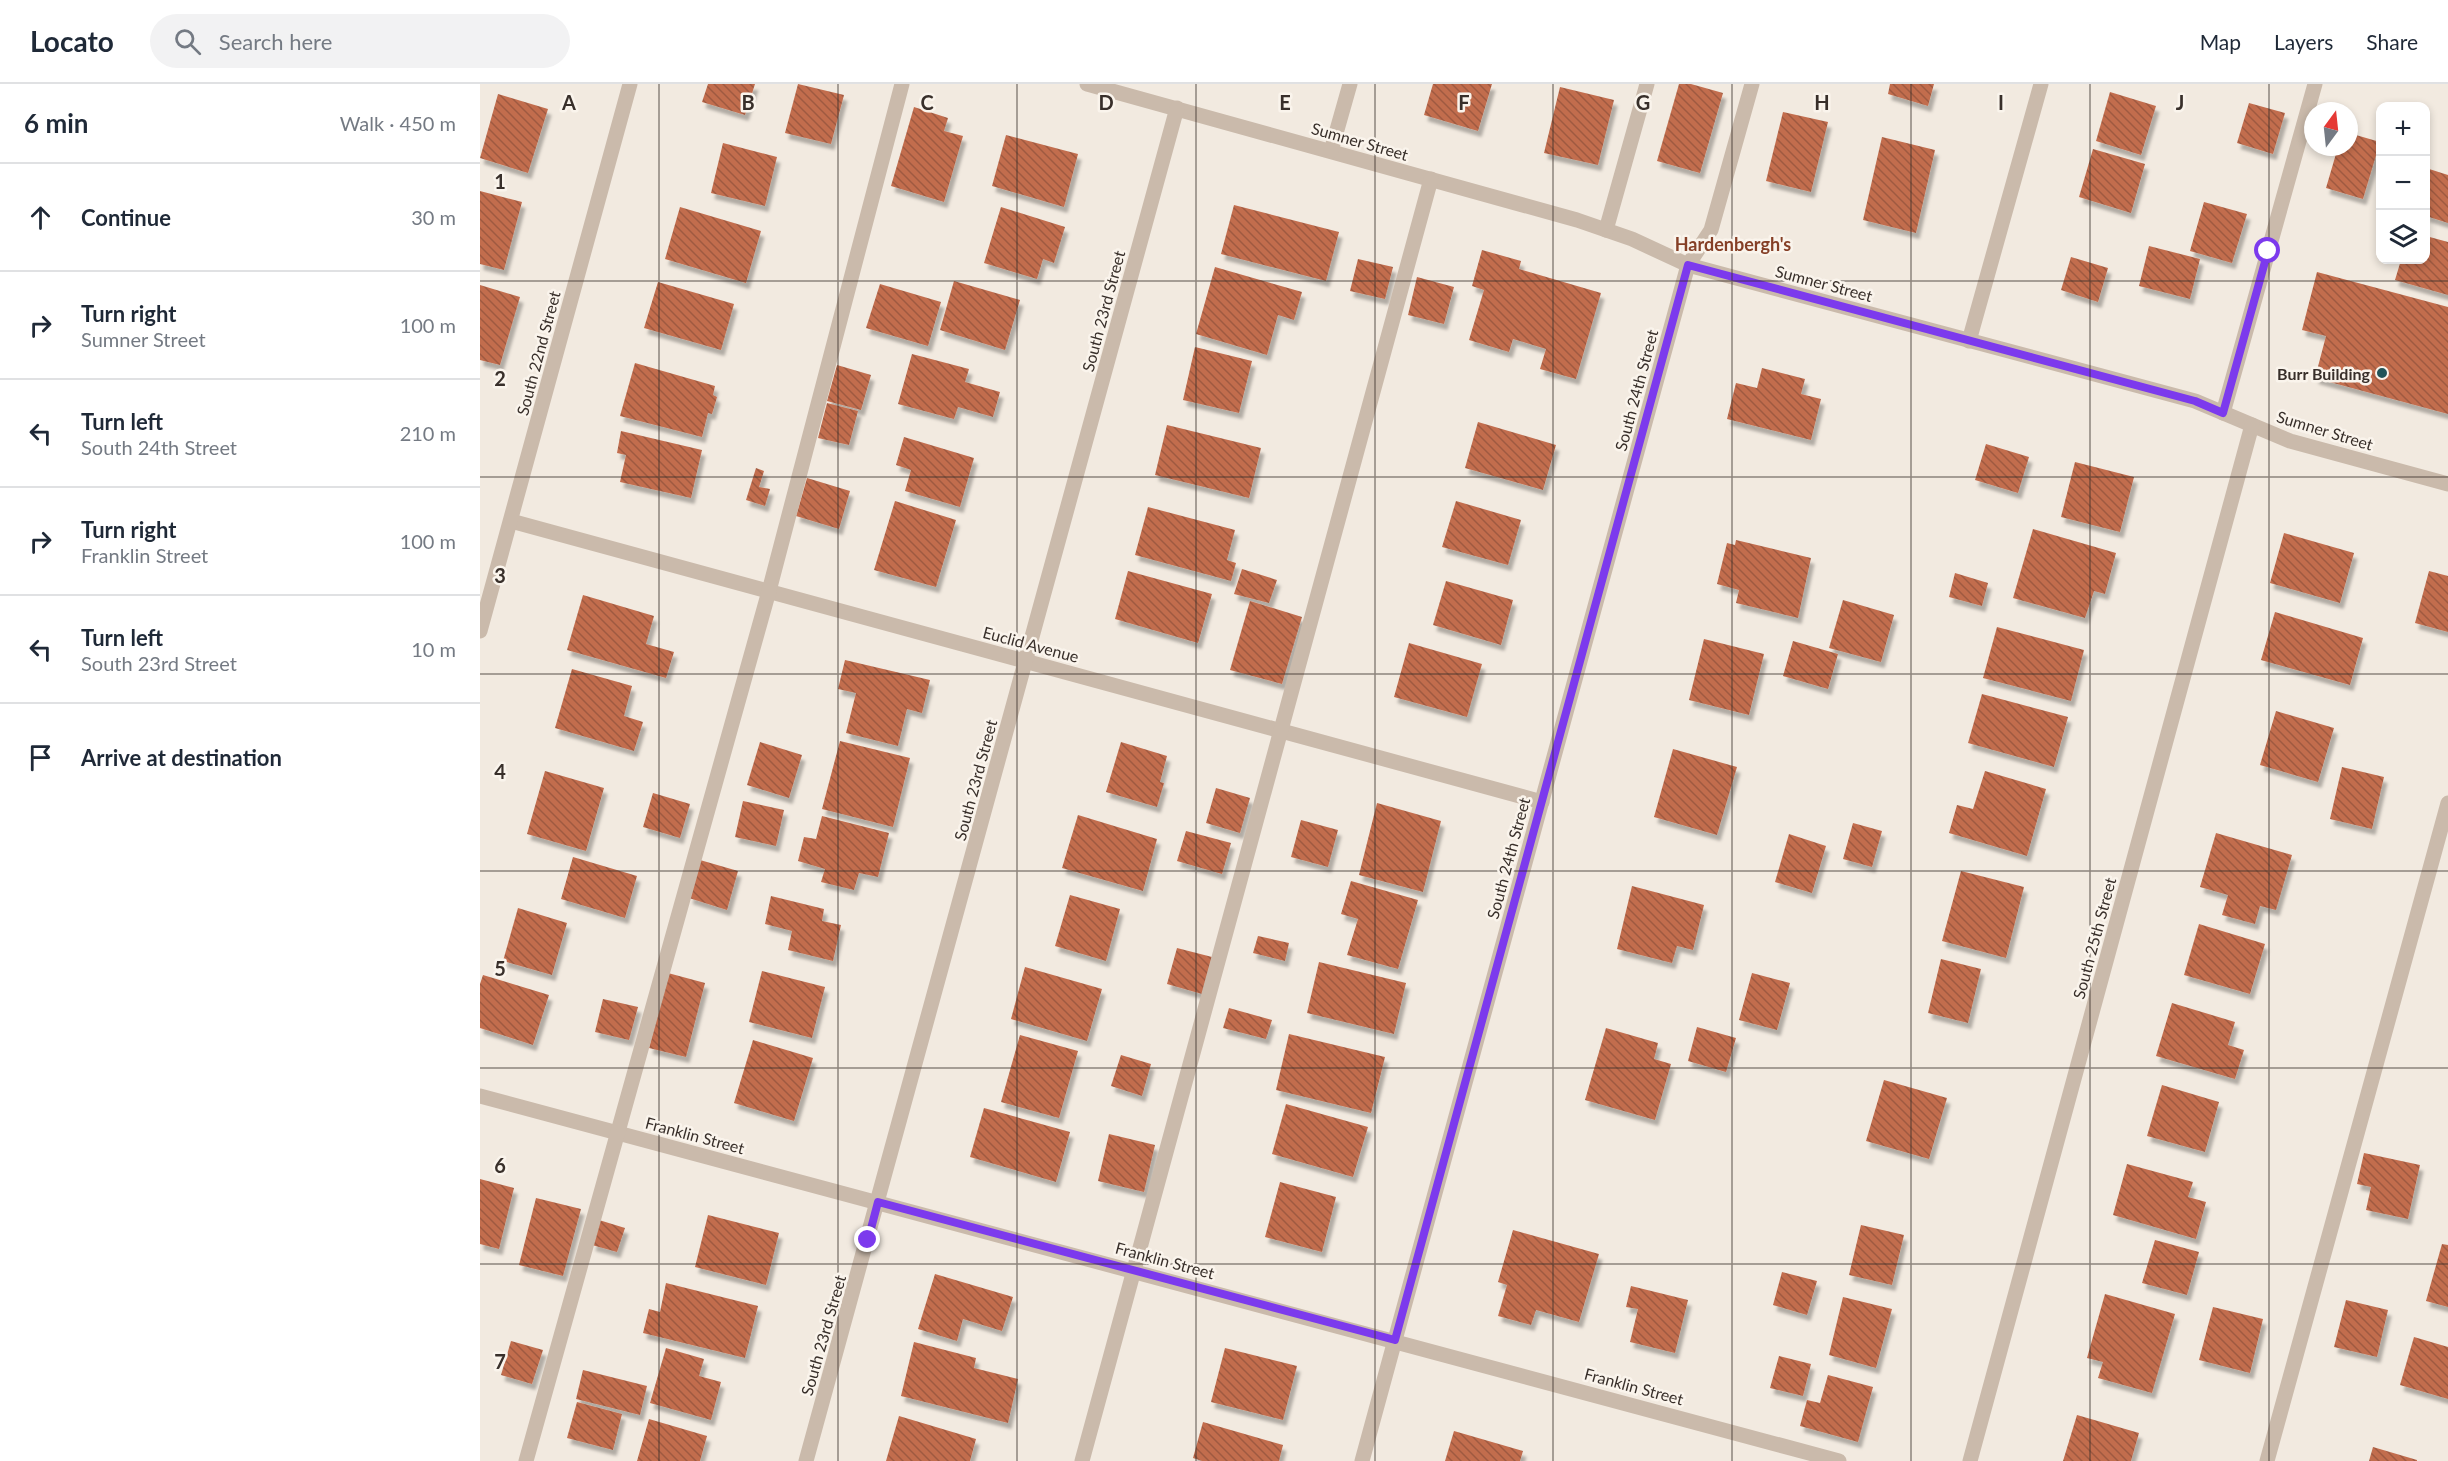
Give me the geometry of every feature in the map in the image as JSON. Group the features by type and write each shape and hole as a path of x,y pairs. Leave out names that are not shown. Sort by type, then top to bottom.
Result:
{"street":[{"name":"South 22nd Street","path":"480,631 630,84"},
{"path":"526,1461 769,591 903,84"},
{"name":"Sumner Street","path":"1087,84 1606,230 1688,265 2195,401 2290,441 2448,484"},
{"path":"1331,152 1350,84"},
{"path":"1606,230 1647,84"},
{"name":"South 24th Street","path":"1362,1461 1688,265 1710,230 1752,84"},
{"path":"1969,341 2041,84"},
{"path":"2223,413 2315,84"},
{"name":"South 23rd Street","path":"806,1461 1177,108"},
{"path":"1082,1461 1431,179"},
{"name":"South 25th Street","path":"1970,1461 2252,425"},
{"name":"Euclid Avenue","path":"511,521 1542,802"},
{"path":"2267,1461 2448,803"},
{"name":"Franklin Street","path":"480,1096 1839,1461"}],"building":[{"path":"708,84 755,84 745,115 702,102"},
{"path":"798,84 844,95 831,144 785,133"},
{"path":"1433,84 1492,84 1478,131 1424,115"},
{"path":"1679,84 1691,84 1723,93 1700,173 1657,161"},
{"path":"1890,84 1934,84 1928,106 1888,94"},
{"path":"1560,87 1614,100 1598,165 1544,153"},
{"path":"2110,92 2156,106 2141,155 2096,141"},
{"path":"498,94 548,109 528,173 480,158"},
{"path":"2249,103 2285,113 2273,154 2237,143"},
{"path":"914,107 948,118 944,131 963,136 944,202 891,186"},
{"path":"1783,112 1828,122 1811,192 1766,181"},
{"path":"1006,135 1078,154 1064,207 992,186"},
{"path":"2358,136 2376,141 2376,155 2363,199 2326,188 2335,156 2358,156"},
{"path":"1882,137 1935,150 1916,233 1863,220"},
{"path":"723,143 777,157 765,206 711,193"},
{"path":"2093,149 2145,164 2131,213 2079,197"},
{"path":"2430,169 2448,175 2448,223 2430,217"},
{"path":"480,191 522,202 504,270 480,264"},
{"path":"2204,202 2247,214 2232,263 2190,251"},
{"path":"1234,205 1339,232 1326,281 1221,254"},
{"path":"680,207 761,231 746,283 665,259"},
{"path":"1001,207 1065,227 1054,263 1043,259 1037,279 984,263"},
{"path":"2430,237 2448,242 2448,295 2395,280 2400,264 2430,264"},
{"path":"2149,246 2200,259 2190,299 2139,286"},
{"path":"1482,250 1521,261 1519,269 1601,293 1576,379 1540,369 1546,349 1513,339 1509,352 1469,340 1484,290 1472,286"},
{"path":"2071,257 2108,268 2098,302 2061,290"},
{"path":"1358,259 1393,267 1385,299 1350,291"},
{"path":"1215,267 1302,292 1294,320 1278,315 1267,355 1196,334"},
{"path":"2317,272 2448,307 2448,414 2315,378 2326,336 2302,330"},
{"path":"1417,277 1454,287 1444,324 1408,315"},
{"path":"954,281 1020,300 1005,350 940,330"},
{"path":"658,282 734,304 721,350 644,328"},
{"path":"880,284 941,302 928,346 866,328"},
{"path":"480,285 520,297 500,365 480,360"},
{"path":"1195,347 1252,361 1239,413 1183,400"},
{"path":"912,354 969,369 965,382 1000,392 993,417 958,407 954,419 898,404"},
{"path":"635,363 715,386 713,395 717,397 712,414 708,413 702,437 620,416"},
{"path":"837,365 871,375 861,410 827,401"},
{"path":"1762,368 1805,379 1801,394 1821,399 1811,440 1727,419 1736,383 1757,388"},
{"path":"827,403 858,411 849,445 818,438"},
{"path":"1478,422 1556,445 1543,490 1465,468"},
{"path":"1167,425 1261,448 1249,498 1155,475"},
{"path":"621,431 702,450 691,498 620,482 626,455 617,453"},
{"path":"904,437 974,458 960,507 905,491 911,470 896,465"},
{"path":"1986,444 2029,457 2018,493 1975,480"},
{"path":"2075,462 2134,477 2120,532 2061,517"},
{"path":"756,468 764,471 759,487 770,489 765,506 746,500"},
{"path":"807,478 850,491 839,529 796,516"},
{"path":"895,501 956,520 936,587 874,570"},
{"path":"1456,501 1521,520 1508,565 1442,547"},
{"path":"1148,507 1235,530 1227,560 1236,563 1231,581 1135,555"},
{"path":"2033,529 2116,553 2105,594 2094,591 2085,618 2013,598"},
{"path":"2284,533 2354,553 2340,603 2270,583"},
{"path":"1736,540 1811,558 1798,618 1736,603 1739,590 1717,584 1727,543 1735,545"},
{"path":"1242,569 1277,580 1269,603 1234,594"},
{"path":"1128,571 1212,594 1198,643 1115,619"},
{"path":"2429,571 2448,576 2448,632 2415,623"},
{"path":"1955,573 1988,583 1982,606 1949,597"},
{"path":"1446,581 1513,600 1501,645 1433,625"},
{"path":"583,595 654,616 646,644 674,652 666,678 567,650"},
{"path":"1843,600 1894,615 1881,662 1829,648"},
{"path":"1250,601 1302,617 1282,684 1230,670"},
{"path":"2275,612 2363,638 2350,685 2261,660"},
{"path":"1997,627 2084,650 2071,701 1983,678"},
{"path":"1704,639 1764,654 1749,715 1689,700"},
{"path":"1793,641 1838,654 1828,689 1783,676"},
{"path":"1409,643 1482,664 1467,717 1394,697"},
{"path":"845,660 930,680 922,713 907,709 898,746 846,733 856,693 838,689"},
{"path":"572,669 632,686 624,716 643,722 634,751 555,728"},
{"path":"1982,694 2068,717 2054,767 1968,743"},
{"path":"2276,711 2334,728 2318,782 2260,765"},
{"path":"840,741 910,758 893,827 822,809"},
{"path":"760,742 802,755 789,798 747,785"},
{"path":"1121,742 1167,756 1160,782 1164,783 1157,807 1106,792"},
{"path":"1673,749 1737,767 1717,835 1654,817"},
{"path":"2342,767 2384,777 2372,829 2330,819"},
{"path":"545,771 604,788 586,851 527,834"},
{"path":"1985,771 2046,789 2027,856 1949,833 1957,805 1973,809"},
{"path":"1216,788 1250,798 1240,833 1206,823"},
{"path":"653,793 690,804 680,838 643,827"},
{"path":"743,801 784,810 776,846 735,837"},
{"path":"1377,803 1441,821 1423,892 1359,875"},
{"path":"1078,815 1157,839 1143,891 1062,868"},
{"path":"822,816 889,833 878,877 859,873 854,890 821,882 825,869 798,861 804,837 816,839"},
{"path":"1301,820 1338,830 1328,867 1291,857"},
{"path":"1853,823 1882,831 1872,867 1843,859"},
{"path":"1186,831 1231,843 1222,874 1177,861"},
{"path":"2216,833 2292,855 2276,910 2260,906 2255,924 2222,915 2228,895 2200,887"},
{"path":"1789,834 1826,846 1812,893 1775,882"},
{"path":"573,857 637,876 625,918 561,899"},
{"path":"700,860 738,871 727,910 689,898"},
{"path":"1961,871 2024,887 2006,958 1942,941"},
{"path":"1351,881 1418,900 1398,969 1347,955 1358,919 1341,914"},
{"path":"1632,886 1704,905 1693,950 1677,946 1672,963 1617,949"},
{"path":"1070,895 1120,909 1106,961 1055,946"},
{"path":"771,896 824,909 822,921 841,925 833,961 788,950 792,931 765,924"},
{"path":"518,908 567,923 552,975 503,961"},
{"path":"2199,924 2265,944 2250,994 2184,975"},
{"path":"1258,936 1289,943 1285,961 1253,953"},
{"path":"1177,948 1212,957 1202,994 1167,984"},
{"path":"1941,959 1981,969 1968,1023 1928,1013"},
{"path":"1319,962 1406,983 1394,1034 1307,1013"},
{"path":"1025,967 1102,989 1087,1041 1011,1019"},
{"path":"762,971 825,987 812,1038 749,1022"},
{"path":"668,973 705,983 686,1057 649,1048"},
{"path":"1752,973 1790,983 1777,1030 1739,1020"},
{"path":"483,975 549,995 533,1045 480,1028 480,984"},
{"path":"603,999 638,1007 629,1040 595,1032"},
{"path":"2172,1003 2235,1022 2228,1045 2244,1050 2235,1079 2156,1056"},
{"path":"1229,1008 1272,1020 1266,1039 1223,1028"},
{"path":"1697,1027 1736,1038 1726,1072 1688,1061"},
{"path":"1606,1028 1658,1043 1654,1059 1671,1064 1655,1120 1585,1100"},
{"path":"1289,1034 1385,1057 1371,1113 1276,1090"},
{"path":"1020,1035 1078,1051 1059,1118 1001,1102"},
{"path":"753,1040 813,1058 794,1121 734,1103"},
{"path":"1121,1055 1151,1064 1142,1096 1111,1086"},
{"path":"1884,1080 1947,1098 1929,1159 1866,1141"},
{"path":"2162,1085 2219,1102 2205,1152 2147,1136"},
{"path":"1286,1104 1368,1127 1353,1177 1272,1154"},
{"path":"984,1108 1070,1132 1056,1182 970,1157"},
{"path":"1109,1134 1155,1145 1144,1192 1098,1181"},
{"path":"2364,1153 2420,1165 2408,1219 2366,1210 2371,1187 2357,1184"},
{"path":"2127,1164 2193,1182 2188,1197 2206,1202 2196,1239 2113,1215"},
{"path":"480,1179 514,1188 499,1249 480,1244"},
{"path":"1280,1182 1336,1197 1322,1252 1265,1237"},
{"path":"536,1198 581,1209 563,1276 519,1265"},
{"path":"708,1215 779,1233 766,1285 695,1267"},
{"path":"599,1220 625,1228 617,1252 592,1245"},
{"path":"1861,1225 1904,1235 1892,1285 1849,1275"},
{"path":"1513,1230 1599,1254 1579,1322 1536,1310 1531,1325 1498,1316 1507,1285 1498,1282"},
{"path":"2155,1240 2199,1252 2187,1295 2142,1283"},
{"path":"2442,1244 2448,1245 2448,1307 2426,1301"},
{"path":"1782,1272 1817,1281 1807,1315 1773,1305"},
{"path":"935,1274 1013,1297 1002,1331 963,1319 957,1341 918,1329"},
{"path":"666,1283 758,1306 745,1358 643,1333 649,1309 660,1312"},
{"path":"1631,1286 1688,1300 1675,1353 1630,1342 1638,1309 1626,1307"},
{"path":"2105,1294 2175,1314 2152,1393 2098,1378 2103,1362 2087,1358"},
{"path":"1843,1297 1892,1309 1876,1368 1829,1355"},
{"path":"2346,1300 2388,1310 2377,1357 2334,1347"},
{"path":"2213,1307 2263,1319 2250,1373 2199,1360"},
{"path":"2414,1337 2448,1347 2448,1399 2400,1385"},
{"path":"511,1341 543,1350 532,1384 501,1375"},
{"path":"914,1342 976,1358 974,1368 1018,1379 1008,1423 901,1396"},
{"path":"666,1348 704,1359 699,1376 721,1382 711,1420 650,1403"},
{"path":"1225,1348 1297,1366 1283,1420 1211,1402"},
{"path":"1779,1356 1811,1364 1803,1396 1770,1388"},
{"path":"583,1370 647,1386 640,1415 576,1399"},
{"path":"1828,1375 1873,1387 1858,1442 1800,1426 1807,1400 1820,1403"},
{"path":"577,1402 622,1414 613,1450 567,1438"},
{"path":"2077,1415 2139,1433 2131,1461 2063,1461"},
{"path":"899,1416 976,1439 970,1461 886,1461"},
{"path":"649,1419 707,1436 700,1461 637,1461"},
{"path":"1203,1422 1283,1445 1279,1461 1202,1461 1193,1458"},
{"path":"1454,1431 1523,1451 1520,1461 1445,1461"},
{"path":"2373,1447 2417,1460 2417,1461 2369,1461"}],"place":[{"name":"Burr Building","path":"2382,373"}],"district":[{"name":"Hardenbergh's","path":"1733,244"}],"route":[{"path":"868,1240 878,1202 1395,1340 1688,265 2195,401 2223,413 2268,251"}]}
